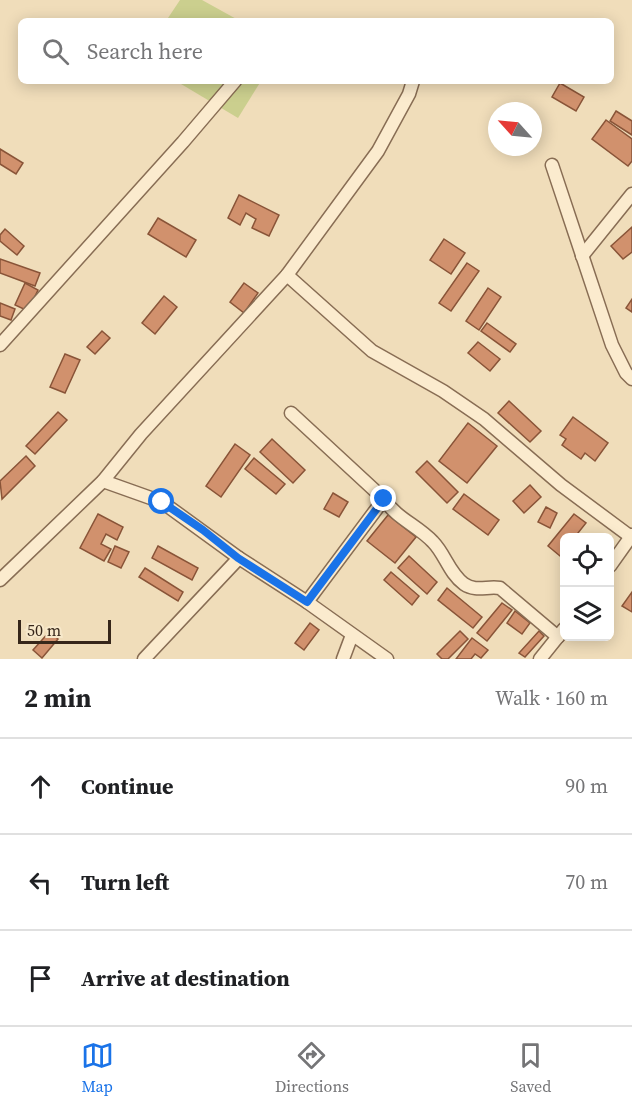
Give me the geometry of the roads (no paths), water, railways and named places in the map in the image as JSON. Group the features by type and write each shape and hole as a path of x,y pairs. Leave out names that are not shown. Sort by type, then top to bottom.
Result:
{"street":[{"path":"0,345 232,84"},
{"path":"0,580 103,481 141,434 287,275 378,151 412,84"},
{"path":"552,165 612,345 626,374 632,379"},
{"path":"582,256 632,194"},
{"path":"287,275 372,351 443,391 484,419 561,484 631,536 614,559"},
{"path":"291,413 384,499 392,511 434,543 452,572 463,583 475,590 500,588 560,632"},
{"path":"103,481 162,502 238,558 307,602 387,659"},
{"path":"307,602 384,499"},
{"path":"144,659 238,558"},
{"path":"540,659 560,634"},
{"path":"342,659 351,635"}]}
